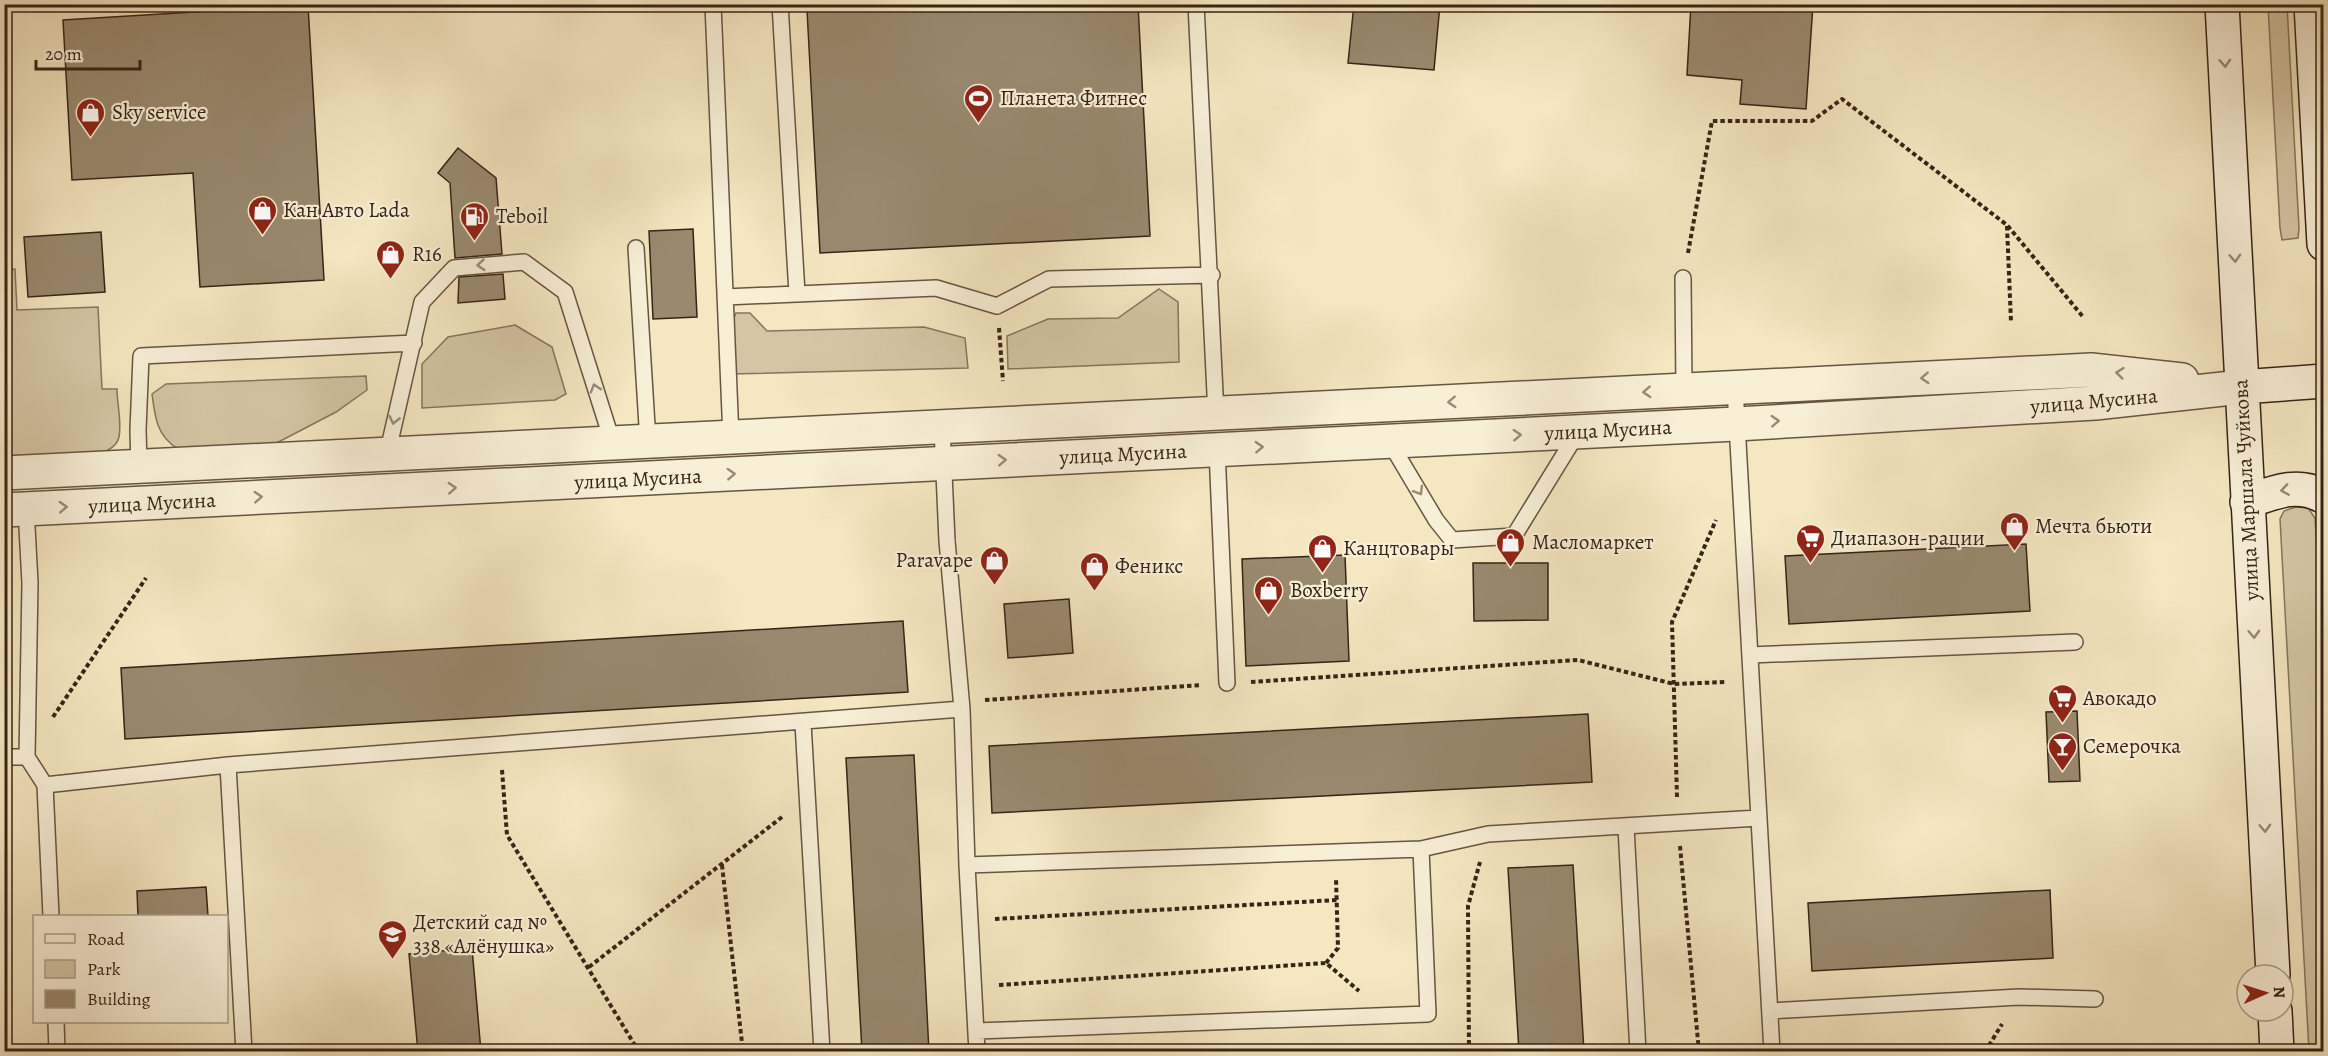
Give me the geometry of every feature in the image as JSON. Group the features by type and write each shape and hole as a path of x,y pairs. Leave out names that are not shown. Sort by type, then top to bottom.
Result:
{"street":[{"name":"улица Маршала Чуйкова","path":"2222,4 2272,963"},
{"path":"2311,4 2324,244"},
{"name":"улица Мусина","path":"4,473 2091,370 2241,387"},
{"name":"улица Мусина","path":"15,510 1736,424 2095,403 2241,387 2324,381"},
{"path":"2247,502 2284,489 2300,489 2324,497"},
{"path":"2276,1023 2277,1052"}],"lane":[{"path":"713,4 731,438"},
{"path":"780,4 796,294"},
{"path":"1196,4 1212,275 1216,414"},
{"path":"636,248 648,442"},
{"path":"387,455 422,302 454,268 524,262 565,292 613,444"},
{"path":"725,297 936,288 997,306 1049,279 1212,275"},
{"path":"1683,278 1684,390"},
{"path":"139,467 141,356 414,343"},
{"path":"1735,388 1772,1052"},
{"path":"942,428 962,709 967,866 977,1052"},
{"path":"1389,441 1436,520 1452,540 1514,536 1578,432"},
{"path":"1217,450 1227,683"},
{"path":"15,510 30,583 27,757 45,785 51,915"},
{"path":"1750,655 2075,642"},
{"path":"45,785 228,765 803,723 962,709"},
{"path":"803,723 822,1052"},
{"path":"4,758 27,757"},
{"path":"228,765 244,1052"},
{"path":"967,866 1421,849 1488,834 1678,825 1759,818"},
{"path":"1626,827 1638,1052"},
{"path":"976,1031 1428,1014 1421,849"},
{"path":"1770,1011 2019,997 2095,999"},
{"path":"56,1023 57,1052"}],"path":[{"path":"1683,278 1712,121 1812,121 1842,99 2007,225 2084,318"},
{"path":"2007,225 2011,322"},
{"path":"1699,1052 1678,825 1672,622 1717,518"},
{"path":"27,757 146,578"},
{"path":"962,709 983,700 1578,660 1674,684 1751,681"},
{"path":"500,745 507,835 590,967 639,1052"},
{"path":"590,967 780,821 784,811"},
{"path":"1468,1052 1468,906 1488,834"},
{"path":"1326,963 1338,948 1334,852"},
{"path":"722,865 743,1052"},
{"path":"970,920 1337,900"},
{"path":"974,986 1326,963 1386,1015"}],"green space":[{"path":"2268,5 2287,5 2299,228 2298,238 2282,240 2280,228"},
{"path":"15,269 17,310 98,307 102,389 117,389 120,426 119,437 113,446 102,453 69,460 5,461 4,270"},
{"path":"1159,289 1178,302 1179,362 1008,369 1007,336 1048,319 1118,318"},
{"path":"736,313 750,313 767,331 924,327 965,338 968,368 730,374 727,336"},
{"path":"515,325 552,347 566,394 555,400 422,408 422,364 448,337"},
{"path":"366,376 367,390 336,412 269,447 178,449 171,444 158,426 152,394 166,384"},
{"path":"2296,507 2308,508 2315,518 2324,681 2323,1051 2309,1051 2280,519 2284,511"}],"building":[{"name":"Планета Фитнес","path":"890,4 1138,4 1150,236 820,253 807,10"},
{"path":"1354,4 1440,4 1434,70 1348,63"},
{"path":"1691,4 1813,4 1806,109 1740,104 1742,80 1687,75"},
{"path":"308,5 324,280 200,287 193,173 72,180 63,20"},
{"path":"458,148 496,178 502,254 455,258 450,183 438,173"},
{"path":"693,229 697,317 653,319 649,231"},
{"path":"101,232 105,292 28,297 24,237"},
{"path":"503,274 505,299 458,303 459,277"},
{"path":"2026,544 2030,611 1789,624 1785,556"},
{"path":"1345,555 1349,661 1246,666 1242,559"},
{"path":"1473,563 1548,563 1548,620 1474,621"},
{"path":"1069,599 1073,653 1008,658 1004,604"},
{"path":"903,621 908,692 125,739 121,668"},
{"path":"2077,711 2080,781 2049,782 2046,712"},
{"path":"1588,714 1592,782 992,813 989,746"},
{"path":"914,755 929,1052 862,1052 846,758"},
{"path":"1573,865 1584,1052 1519,1052 1508,868"},
{"path":"206,887 208,915 138,915 137,891"},
{"path":"2050,890 2053,958 1812,971 1808,903"},
{"path":"472,948 481,1052 418,1052 409,954"}],"place":[{"name":"Планета Фитнес","path":"979,124"},
{"name":"Sky service","path":"91,138"},
{"name":"Кан Авто Lada","path":"262,236"},
{"name":"Teboil","path":"475,242"},
{"name":"R16","path":"391,280"},
{"name":"Мечта бьюти","path":"2014,552"},
{"name":"Диапазон-рации","path":"1810,564"},
{"name":"Масломаркет","path":"1511,568"},
{"name":"Канцтовары","path":"1322,574"},
{"name":"Paravape","path":"994,586"},
{"name":"Феникс","path":"1094,592"},
{"name":"Boxberry","path":"1269,616"},
{"name":"Авокадо","path":"2062,724"},
{"name":"Семерочка","path":"2062,772"},
{"name":"Детский сад № 338 «Алёнушка»","path":"392,960"}]}
